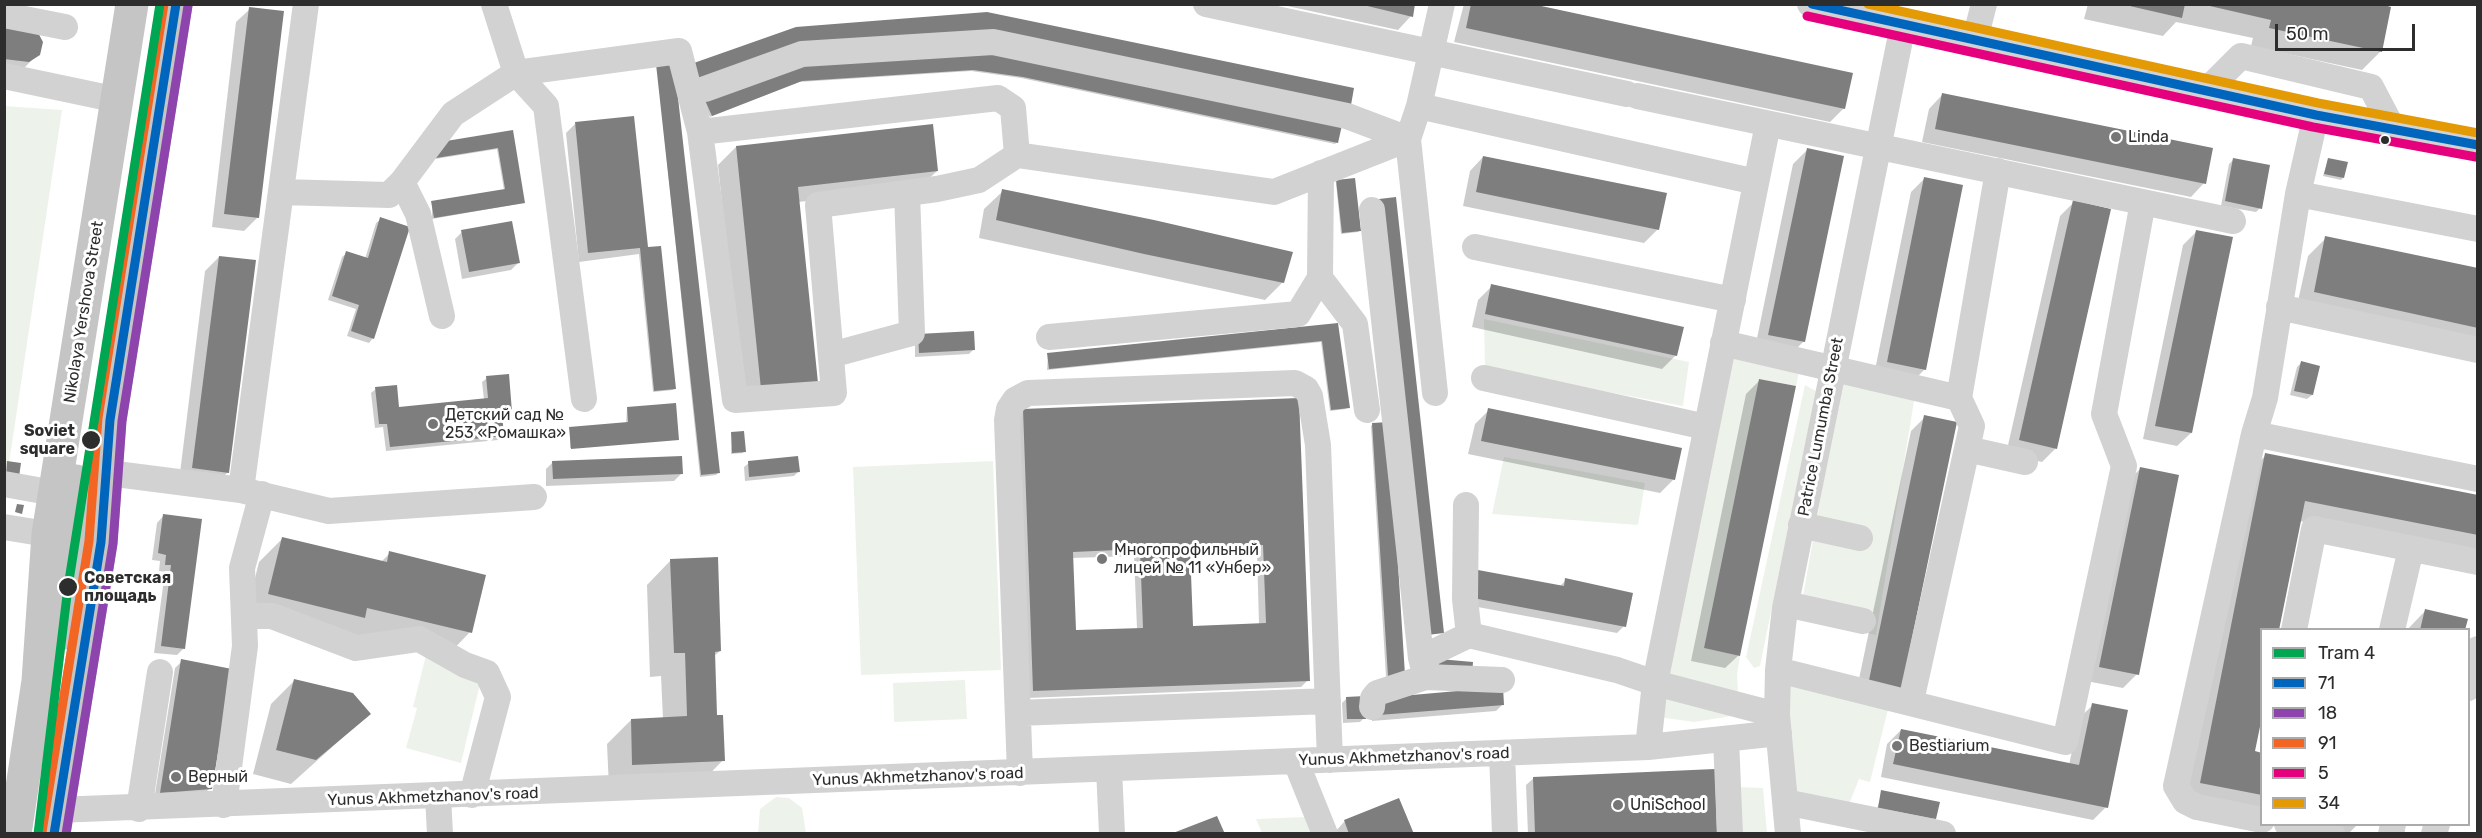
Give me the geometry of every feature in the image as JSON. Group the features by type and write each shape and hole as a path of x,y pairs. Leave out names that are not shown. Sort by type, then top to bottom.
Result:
{"main road":[{"name":"Nikolaya Yershova Street","path":"56,822 74,538 108,473 110,420 176,4"},
{"name":"Nikolaya Yershova Street","path":"74,538 54,493 118,100 131,5"},
{"path":"74,538 78,453 118,100"},
{"path":"15,834 38,681 74,538 110,420"}],"street":[{"path":"120,4 131,5"},
{"path":"224,805 245,646 242,568 281,192 306,4"},
{"path":"494,4 516,73 546,106 584,399"},
{"path":"1206,4 2233,221"},
{"path":"1435,393 1408,139 1419,106 1442,4"},
{"path":"1810,4 2316,115 2392,127 2478,145"},
{"path":"1975,39 1984,4"},
{"path":"4,15 65,27"},
{"name":"Patrice Lumumba Street","path":"1788,834 1778,724 1778,669 1786,604 1903,25"},
{"path":"705,89 802,54 993,42 1347,116 1408,139"},
{"path":"281,192 389,195 402,182 453,114 516,73 679,51 700,132 735,400 834,393 818,205 979,180 1017,155 1274,192 1408,139"},
{"path":"2206,91 2241,56 2371,87 2392,127"},
{"path":"4,76 118,100"},
{"path":"700,132 998,98 1013,108 1017,155"},
{"path":"1419,106 1756,182"},
{"path":"2260,819 2197,807 2185,801 2176,786 2254,434 2265,399 2298,194 2316,115"},
{"path":"1648,747 1654,683 1768,124"},
{"path":"1911,701 1972,426 1959,398 1998,171"},
{"path":"1049,337 1298,315 1320,278 1321,173"},
{"path":"402,182 418,214 442,315"},
{"path":"831,355 912,333 907,193"},
{"path":"2298,194 2478,229"},
{"path":"1778,669 2065,742 2124,466 2104,414 2143,202"},
{"path":"1372,210 1423,668"},
{"path":"1475,247 1733,300"},
{"path":"1320,278 1355,324 1367,410"},
{"path":"2279,306 2478,350"},
{"path":"1723,343 1959,398"},
{"path":"1484,378 1706,427"},
{"path":"1020,773 1007,420 1009,409 1015,400 1028,393 1295,383 1306,389 1310,396 1317,437 1330,760"},
{"path":"2254,434 2478,479"},
{"path":"1966,450 2025,462"},
{"path":"108,473 251,492 318,509 340,511 534,497"},
{"path":"4,484 54,493"},
{"path":"1466,505 1465,598 1468,635"},
{"path":"1802,525 1860,538"},
{"path":"4,527 74,538"},
{"path":"2294,628 2314,529 2478,562"},
{"path":"2392,628 2411,549"},
{"path":"1786,604 1863,621"},
{"path":"244,616 272,616 356,648 419,639 465,665 487,673 498,697 472,795"},
{"path":"1372,707 1372,700 1377,693 1423,668 1468,635 1617,670 1778,724"},
{"path":"2470,684 2478,649"},
{"path":"1423,668 1502,680"},
{"path":"139,809 160,672"},
{"path":"1018,713 1328,701"},
{"name":"Yunus Akhmetzhanov's road","path":"56,822 139,809 1648,747 1726,739 1778,724"},
{"path":"1726,739 1730,834"},
{"path":"1502,753 1505,834"},
{"path":"1296,762 1325,834"},
{"path":"1109,770 1112,834"},
{"path":"438,796 440,834"},
{"path":"1785,802 1943,834"},
{"path":"2292,826 2332,834"}],"shaded area":[{"path":"4,106 62,110 8,470 4,469"},
{"path":"1484,319 1689,362 1683,406 1485,369"},
{"path":"1728,355 1799,372 1796,386 1759,379 1704,648 1740,656 1737,674 1738,693 1667,675"},
{"path":"1841,384 1915,395 1876,635 1799,618"},
{"path":"1805,385 1816,391 1760,666 1754,668 1746,657"},
{"path":"1504,457 1645,483 1638,525 1492,514"},
{"path":"993,461 1001,670 861,675 853,467"},
{"path":"427,651 477,676 480,684 461,763 406,748 417,708 413,707"},
{"path":"1784,677 1890,701 1870,782 1859,779 1848,807 1793,797"},
{"path":"965,680 967,719 894,722 893,683"},
{"path":"1659,693 1738,715 1694,722 1659,717"},
{"path":"1737,787 1763,788 1767,833 1739,833"},
{"path":"776,797 789,798 802,808 806,833 758,833 760,809"},
{"path":"1306,817 1313,833 1262,833 1256,819"}],"building":[{"path":"1359,4 1415,4 1413,17"},
{"path":"1471,4 1532,4 1853,73 1845,109 1466,28"},
{"path":"2121,4 2185,4 2182,18"},
{"path":"2201,4 2381,4 2391,7 2382,52 2269,28 2271,20"},
{"path":"249,7 284,11 259,218 224,214"},
{"path":"987,12 1354,88 1351,105 988,31 697,81 691,64 796,27"},
{"path":"4,23 36,29 43,42 40,55 29,62 4,59"},
{"path":"972,51 1342,125 1338,143 1023,77 973,70 802,81 712,116 704,98 796,62"},
{"path":"674,62 720,473 701,475 656,64"},
{"path":"1942,93 2213,148 2206,184 1935,129"},
{"path":"634,116 648,247 661,246 676,389 654,391 640,248 588,253 575,122"},
{"path":"933,124 938,171 798,187 818,383 761,389 736,146"},
{"path":"513,130 525,203 434,218 431,201 505,189 498,148 436,158 434,143"},
{"path":"1807,148 1844,156 1805,342 1768,335"},
{"path":"1483,156 1667,193 1659,230 1476,192"},
{"path":"2233,158 2270,165 2262,209 2225,201"},
{"path":"2328,158 2348,162 2344,178 2324,174"},
{"path":"1924,177 1963,185 1926,370 1887,362"},
{"path":"1355,178 1361,231 1342,233 1336,180"},
{"path":"1002,189 1154,220 1293,252 1284,283 1144,254 996,220"},
{"path":"1396,197 1444,633 1427,635 1379,199"},
{"path":"2073,200 2111,209 2057,449 2019,440"},
{"path":"380,217 410,227 374,339 351,331 359,305 332,296 346,251 368,258"},
{"path":"512,221 520,263 469,272 461,230"},
{"path":"2196,230 2233,237 2192,433 2155,426"},
{"path":"2325,236 2478,268 2478,328 2314,292"},
{"path":"219,256 256,260 229,473 192,468"},
{"path":"1491,284 1684,327 1677,356 1485,314"},
{"path":"1338,323 1350,408 1331,410 1322,341 1049,369 1047,353"},
{"path":"974,331 975,350 919,353 918,334"},
{"path":"2301,361 2320,366 2313,395 2294,391"},
{"path":"509,374 512,412 502,413 504,436 390,447 387,424 379,424 375,387 397,385 399,407 488,398 486,376"},
{"path":"1759,379 1796,386 1740,656 1704,648"},
{"path":"1299,398 1310,681 1033,691 1023,409","holes":["1263,545 1266,623 1193,626 1190,548","1140,549 1143,628 1076,630 1073,552"]},
{"path":"676,403 679,440 571,449 569,427 628,422 627,407"},
{"path":"1488,408 1682,448 1675,480 1481,441"},
{"path":"1924,415 1957,422 1901,691 1868,685"},
{"path":"1389,422 1405,675 1388,676 1372,423"},
{"path":"744,431 746,452 732,453 731,432"},
{"path":"2265,453 2478,495 2478,535 2305,501 2279,628 2260,628 2260,727 2255,751 2260,752 2260,795 2200,783"},
{"path":"682,456 683,474 553,479 552,461"},
{"path":"798,456 800,472 749,477 748,461"},
{"path":"7,461 21,463 19,477 6,476"},
{"path":"2140,467 2179,475 2139,675 2099,667"},
{"path":"17,504 24,505 22,514 15,512"},
{"path":"163,514 202,519 185,649 161,646 171,565 165,565 166,555 158,553"},
{"path":"282,537 387,562 389,551 486,575 472,633 367,608 365,618 268,594"},
{"path":"718,557 721,651 715,652 717,715 723,715 725,761 632,765 631,719 687,716 685,653 674,653 670,559"},
{"path":"1478,570 1564,586 1565,578 1633,593 1626,627 1473,598"},
{"path":"2425,609 2468,619 2466,628 2420,628"},
{"path":"181,659 232,669 212,789 160,793"},
{"path":"1439,659 1473,662 1472,675 1438,672"},
{"path":"294,679 353,693 371,714 316,760 276,750"},
{"path":"1503,687 1504,705 1379,715 1378,698"},
{"path":"1365,696 1366,719 1347,719 1346,697"},
{"path":"2092,703 2128,710 2108,808 1893,764 1901,729 2079,765"},
{"name":"UniSchool","path":"1715,769 1717,834 1535,834 1533,777"},
{"path":"1881,790 1940,802 1936,819 1878,808"},
{"path":"1399,798 1414,834 1349,834 1344,820"},
{"path":"1217,816 1225,834 1173,834 1173,833"}],"tram line":[{"name":"4","path":"38,834 68,587 160,4"}],"transit line":[{"name":"91","path":"42,832 89,541 98,418 164,4"},
{"name":"71","path":"54,834 101,542 110,420 176,4"},
{"name":"71","path":"1812,4 2316,115 2478,145"},
{"name":"34","path":"1868,4 2318,103 2478,133"},
{"name":"18","path":"66,834 113,544 122,421 188,6"},
{"name":"5","path":"1807,16 2313,127 2476,157"}],"place":[{"name":"Linda","path":"2116,137"},
{"name":"Детский сад № 253 «Ромашка»","path":"433,424"},
{"name":"Soviet square","path":"91,440"},
{"name":"Многопрофильный лицей № 11 «Унбер»","path":"1102,559"},
{"name":"Советская площадь","path":"68,587"},
{"name":"Bestiarium","path":"1897,746"},
{"name":"Верный","path":"176,777"},
{"name":"UniSchool","path":"1618,805"}]}
